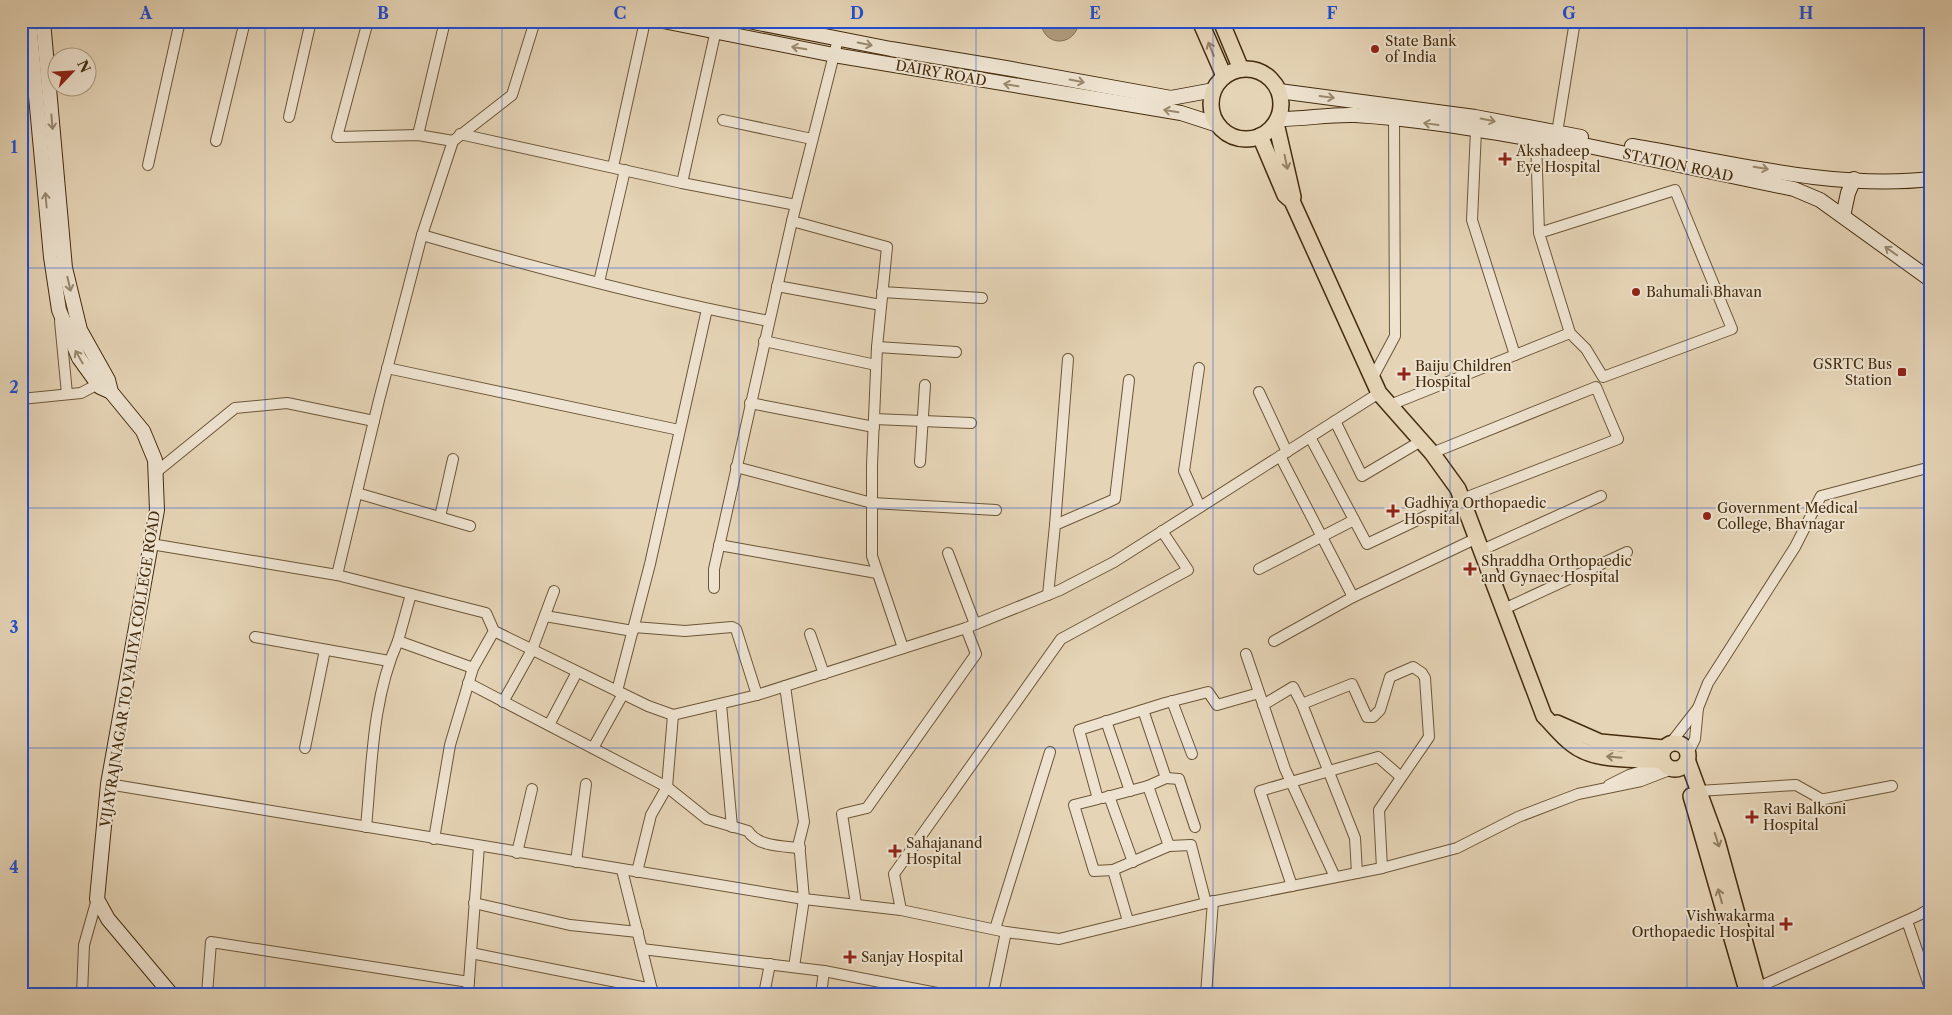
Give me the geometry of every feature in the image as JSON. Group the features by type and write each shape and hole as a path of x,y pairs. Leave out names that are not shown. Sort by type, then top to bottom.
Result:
{"main road":[{"name":"VIJAYRAJNAGAR TO VALIYA COLLEGE ROAD","path":"29,21 51,257 59,310 79,358 98,384 103,389 111,392"},
{"name":"VIJAYRAJNAGAR TO VALIYA COLLEGE ROAD","path":"43,21 66,268 80,330 108,380 111,392 143,431 155,460 157,510 108,784 97,899"},
{"name":"DAIRY ROAD","path":"663,21 717,27 834,55 1180,113 1218,125"},
{"name":"DAIRY ROAD","path":"748,21 838,39 1171,98 1214,90"},
{"path":"1200,21 1224,76"},
{"path":"1221,21 1241,69"},
{"path":"1278,121 1260,136 1249,139 1237,138 1227,133 1218,125 1212,108 1214,90 1224,76 1241,69 1253,69 1264,73 1273,81 1279,91 1281,103 1278,121 1293,194 1292,201"},
{"path":"1279,91 1475,117 1557,138 1822,178 1911,181 1931,179"},
{"name":"STATION ROAD","path":"1278,121 1346,115 1394,118 1536,140 1557,138 1794,189 1820,200 1931,280"},
{"path":"1260,136 1285,195 1292,201 1379,393 1432,453 1458,489 1544,716 1572,745 1591,753 1609,757 1674,759"},
{"path":"1843,216 1848,193 1854,179"},
{"path":"1674,759 1698,791 1717,841 1750,992"},
{"path":"1674,759 1689,788 1750,992"},
{"path":"97,899 108,919 171,994"}],"street":[{"path":"148,165 180,21"},
{"path":"216,141 245,21"},
{"path":"288,117 311,21"},
{"path":"368,21 337,137 418,135 457,137 796,205"},
{"path":"418,135 445,21"},
{"path":"337,575 387,368 422,234 457,137 512,95 535,21"},
{"path":"612,167 645,21"},
{"path":"1557,138 1575,21"},
{"path":"682,183 717,27"},
{"path":"714,588 714,569 764,341 838,39"},
{"path":"1372,379 1395,336 1394,118"},
{"path":"723,120 812,140"},
{"path":"1476,130 1472,220 1516,355"},
{"path":"1536,140 1539,233 1570,333 1586,349 1603,377 1732,329 1675,190 1539,233"},
{"path":"599,282 625,170"},
{"path":"792,222 887,247 876,365 872,556 902,648"},
{"path":"422,234 526,265 707,310 769,321"},
{"path":"777,286 881,305"},
{"path":"882,292 982,298"},
{"path":"59,310 66,394"},
{"path":"593,748 620,693 707,310"},
{"path":"1390,405 1570,333"},
{"path":"764,341 876,365"},
{"path":"877,347 956,352"},
{"path":"1048,595 1068,359"},
{"path":"387,368 679,430"},
{"path":"1199,368 1184,471 1200,507"},
{"path":"1055,524 1115,499 1129,380"},
{"path":"21,399 81,393 98,384"},
{"path":"920,462 925,385"},
{"path":"1310,438 1367,544 1462,499 1618,439 1596,387 1432,453"},
{"path":"1259,392 1283,454 1321,537 1354,597"},
{"path":"151,544 337,575 486,613 494,631 620,693 673,715 757,695 824,674 970,626 1048,595 1114,562 1379,393"},
{"path":"155,472 235,408 287,403 374,421"},
{"path":"750,403 874,423 972,423"},
{"path":"1335,421 1362,476 1421,441"},
{"path":"440,517 453,459"},
{"path":"736,467 872,503 996,510"},
{"path":"1674,759 1708,683 1795,547 1821,496 1931,467"},
{"path":"356,493 470,526"},
{"path":"1274,641 1354,597 1601,496"},
{"path":"1259,569 1354,520"},
{"path":"901,910 894,874 1061,639 1188,570 1162,531"},
{"path":"720,545 877,573"},
{"path":"1504,609 1627,552"},
{"path":"856,904 842,814 867,808 976,654 970,626 948,553"},
{"path":"503,702 532,650 554,591"},
{"path":"366,827 377,710 389,662 398,641 411,594"},
{"path":"545,616 633,629 685,630 732,627 736,629 757,695"},
{"path":"434,839 450,745 473,668 494,631"},
{"path":"810,634 824,674"},
{"path":"255,637 389,662"},
{"path":"398,641 473,668"},
{"path":"305,748 326,650"},
{"path":"1246,654 1291,781 1335,877"},
{"path":"1302,704 1352,684 1367,717 1373,717 1380,710 1390,677 1413,667 1422,673 1430,728 1429,737 1379,810 1382,868"},
{"path":"549,725 577,672"},
{"path":"468,683 667,787 707,819 748,832 753,838 773,845 800,848"},
{"path":"785,686 804,822 800,848 804,899 794,967"},
{"path":"1263,705 1293,687 1302,704 1355,838 1357,873"},
{"path":"1098,799 1079,730 1172,701 1208,692 1217,705 1259,693"},
{"path":"1172,701 1192,754"},
{"path":"721,704 732,827"},
{"path":"108,784 804,899 901,910 1006,932 1059,939 1209,902 1382,868 1457,848 1518,817 1578,794 1641,781 1674,759 1695,739 1698,708"},
{"path":"1143,710 1166,778"},
{"path":"637,872 651,815 667,787 673,715"},
{"path":"1106,721 1130,791"},
{"path":"994,929 1050,752"},
{"path":"1292,886 1260,791 1378,757 1401,777"},
{"path":"1195,827 1179,779 1166,778 1148,786 1074,805 1094,871 1113,870 1169,846 1192,845 1209,902 1206,994"},
{"path":"576,862 586,784"},
{"path":"1698,791 1796,785 1821,800 1826,800 1892,786"},
{"path":"1148,786 1169,846"},
{"path":"517,853 532,788"},
{"path":"1110,796 1133,862"},
{"path":"468,994 479,846"},
{"path":"471,952 653,991 622,870"},
{"path":"1113,870 1128,921"},
{"path":"82,994 84,945 97,899"},
{"path":"474,903 570,925 638,932"},
{"path":"1750,992 1907,921 1931,908"},
{"path":"1907,921 1931,991"},
{"path":"992,994 1006,932"},
{"path":"207,994 210,942 469,982"},
{"path":"642,949 824,971 942,994"},
{"path":"764,994 770,964"},
{"path":"821,994 824,971"}],"shaded area":[{"path":"1041,21 1079,22 1072,36 1059,41 1052,40 1047,36"}],"place":[{"name":"State Bank of India","path":"1375,49"},
{"name":"Akshadeep Eye Hospital","path":"1505,159"},
{"name":"Bahumali Bhavan","path":"1636,292"},
{"name":"GSRTC Bus Station","path":"1902,372"},
{"name":"Baiju Children Hospital","path":"1404,374"},
{"name":"Gadhiya Orthopaedic Hospital","path":"1393,511"},
{"name":"Government Medical College, Bhavnagar","path":"1707,516"},
{"name":"Shraddha Orthopaedic and Gynaec Hospital","path":"1470,569"},
{"name":"Ravi Balkoni Hospital","path":"1752,817"},
{"name":"Sahajanand Hospital","path":"895,851"},
{"name":"Vishwakarma Orthopaedic Hospital","path":"1786,924"},
{"name":"Sanjay Hospital","path":"850,957"}]}
